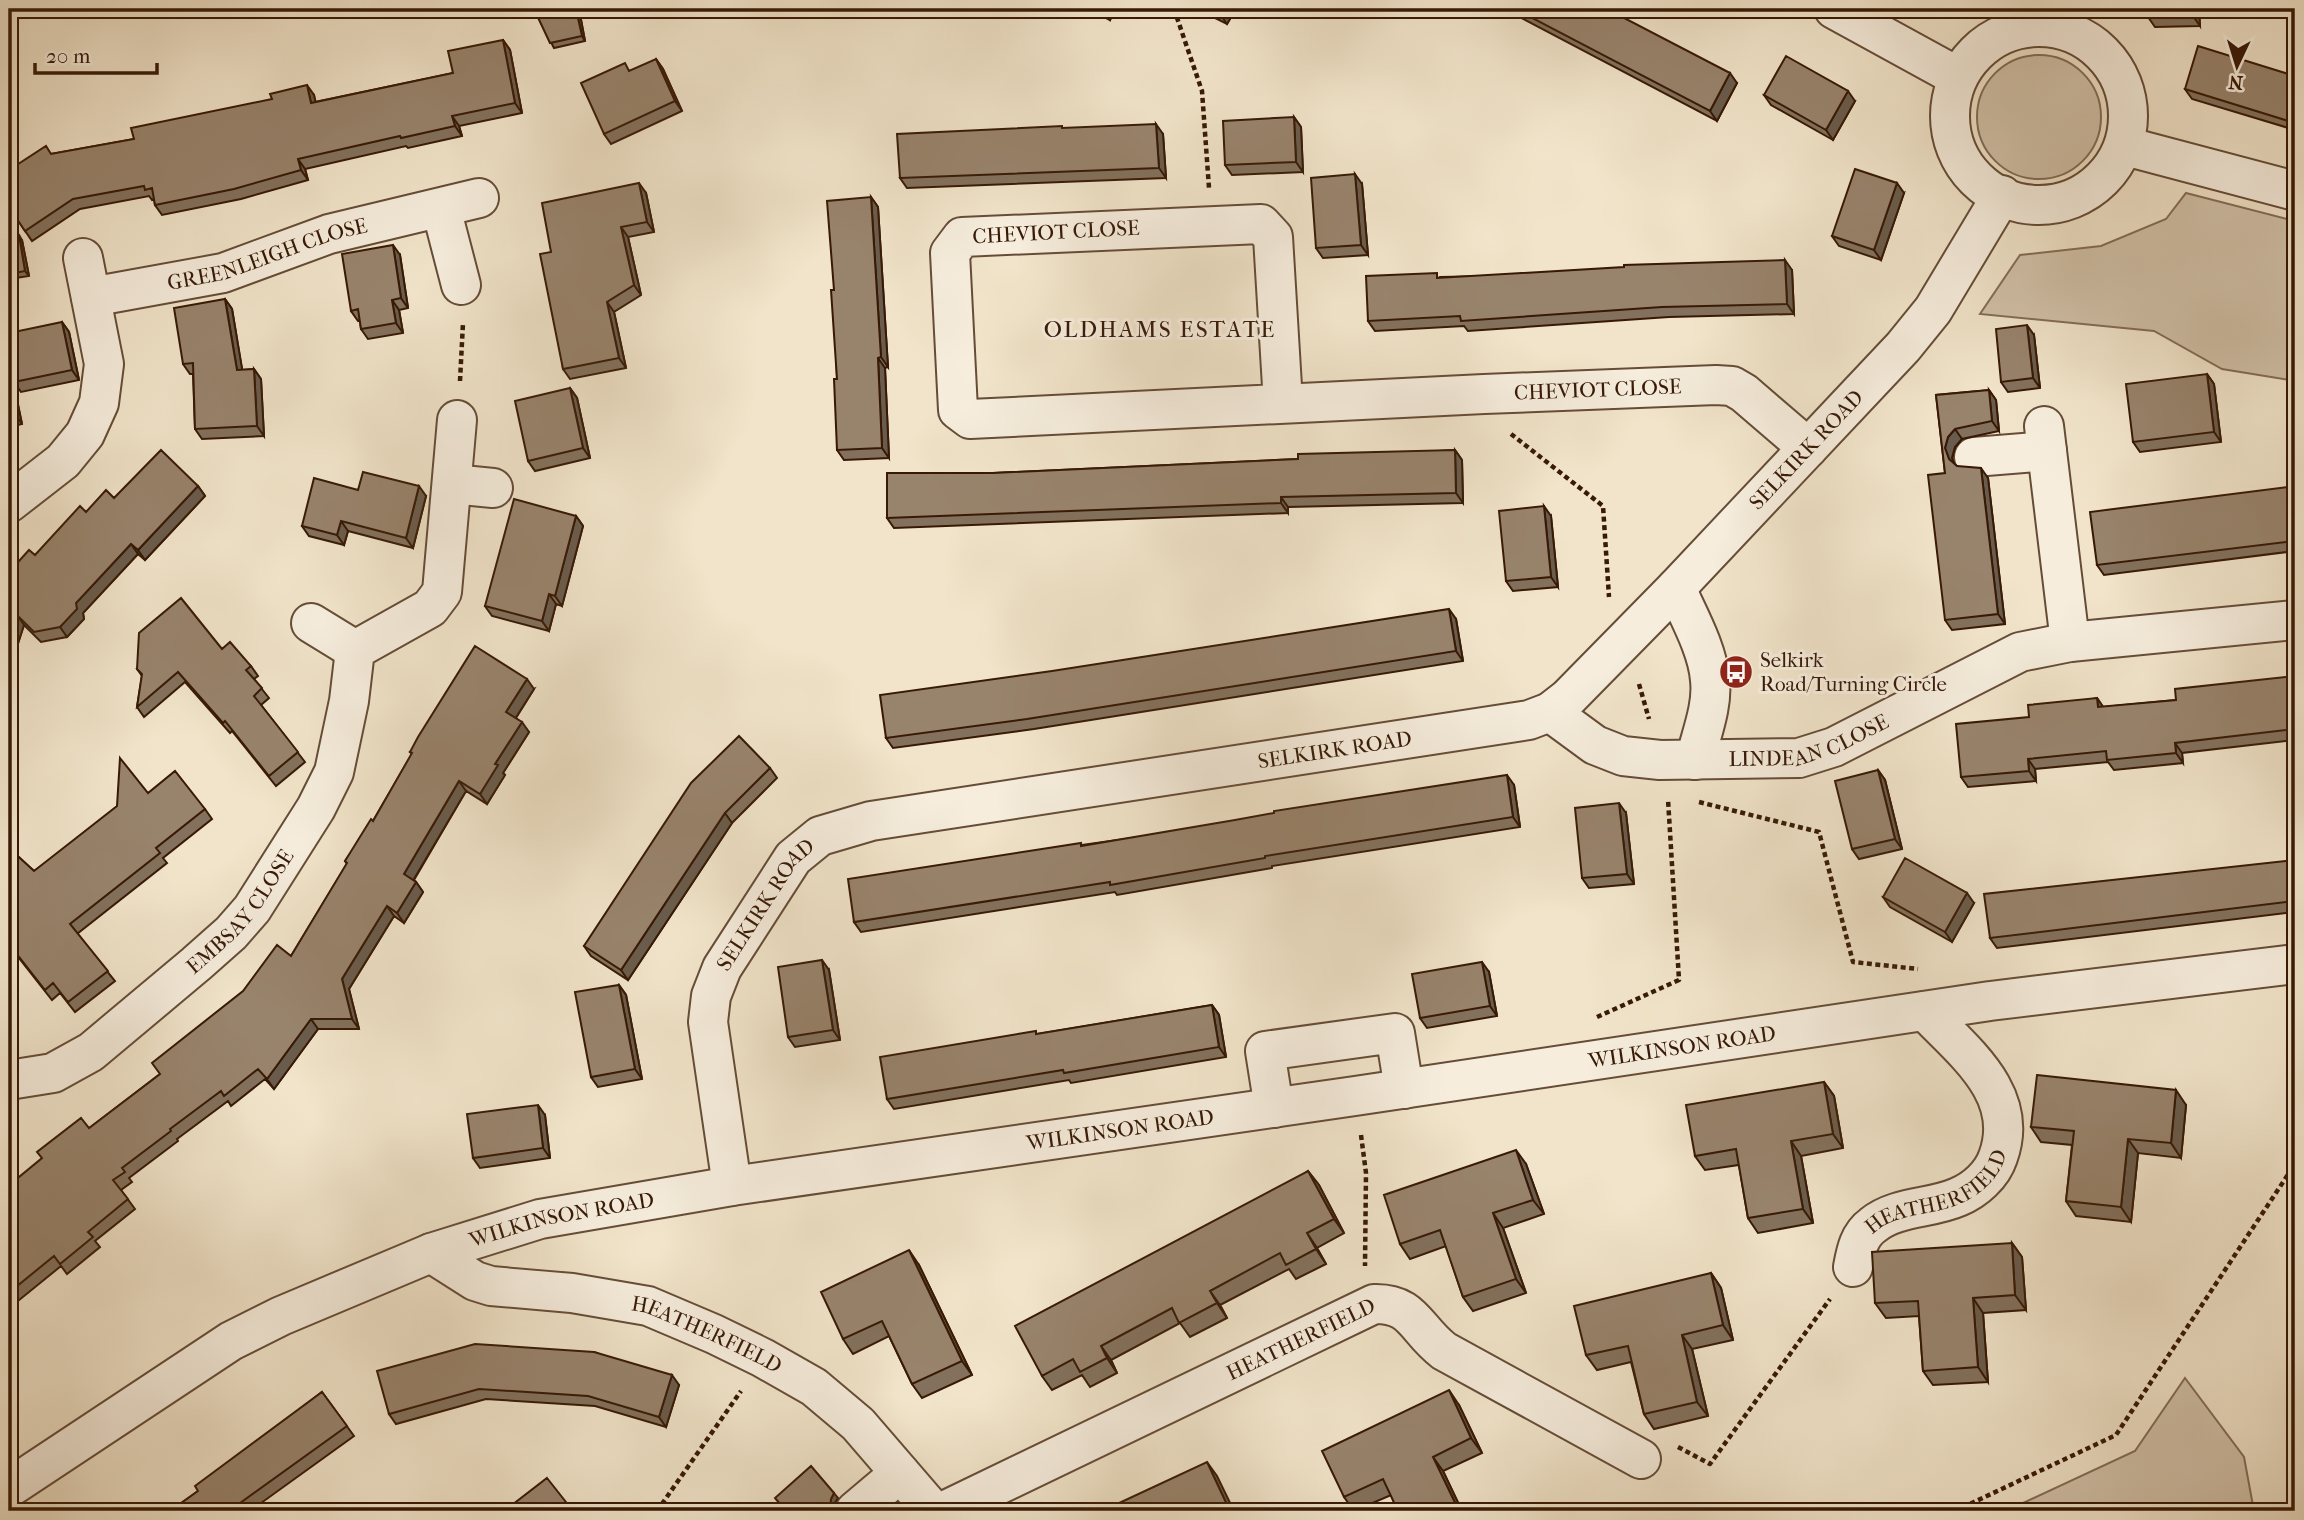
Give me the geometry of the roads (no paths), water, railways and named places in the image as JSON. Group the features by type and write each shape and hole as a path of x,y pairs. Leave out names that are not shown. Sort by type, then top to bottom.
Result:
{"street":[{"path":"1833,9 1958,77"},
{"path":"2074,20 2119,74 2129,103 2125,146 2109,173 2085,194 2050,205 2019,204 1989,190 1966,168 1953,140 1950,109 1958,77 1976,51 2003,33 2074,20"},
{"path":"2125,146 2295,191"},
{"name":"SELKIRK ROAD","path":"732,1186 708,1022 710,996 722,968 793,858 820,836 871,821 1529,720 1550,712 1568,698 1676,588 1903,347 1933,310 2002,195"},
{"name":"GREENLEIGH CLOSE","path":"91,297 223,273 329,234 479,198"},
{"path":"441,208 461,285"},
{"name":"CHEVIOT CLOSE","path":"1283,403 1273,237 1261,223 962,237 950,253 958,410 970,419 1484,394 1732,386 1744,393 1808,448"},
{"path":"9,503 62,461 85,434 99,403 104,363 83,258"},
{"path":"312,623 355,650 430,608 442,592 457,420"},
{"path":"1973,457 2046,438 2070,642"},
{"path":"452,484 493,488"},
{"name":"LINDEAN CLOSE","path":"1676,588 1705,658 1710,680 1709,701 1677,760"},
{"name":"LINDEAN CLOSE","path":"1550,712 1595,745 1623,756 1677,760 1799,758 1834,747 2020,652 2070,642 2295,620"},
{"name":"EMBSAY CLOSE","path":"9,1080 53,1073 91,1052 205,957 252,909 316,808 334,772 349,701 355,650"},
{"name":"WILKINSON ROAD","path":"9,1488 231,1340 431,1253 540,1219 732,1186 1925,1011 2295,964"},
{"name":"HEATHERFIELD","path":"1853,1267 1857,1246 1870,1227 1887,1215 1924,1208 1959,1197 1980,1184 1995,1166 2003,1145 2006,1123 2000,1100 1988,1079 1925,1011"},
{"path":"1274,1108 1265,1051 1395,1033 1404,1089"},
{"name":"HEATHERFIELD","path":"431,1253 475,1281 491,1286 572,1293 648,1306 714,1334 763,1359 814,1387 858,1424 933,1511"},
{"name":"HEATHERFIELD","path":"944,1511 1374,1304 1403,1308 1429,1340 1444,1351 1641,1459"},
{"path":"856,1511 900,1473"}],"place":[{"name":"Selkirk Road/Turning Circle","path":"1736,672"}],"district":[{"name":"OLDHAMS ESTATE","path":"1160,329"}]}
